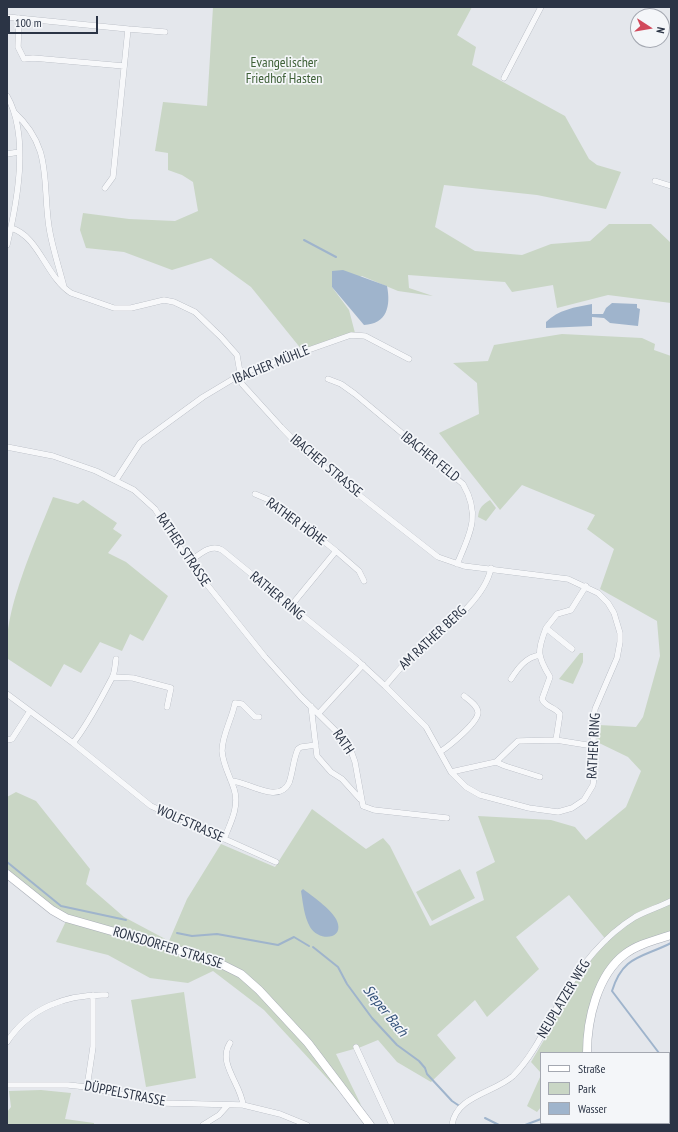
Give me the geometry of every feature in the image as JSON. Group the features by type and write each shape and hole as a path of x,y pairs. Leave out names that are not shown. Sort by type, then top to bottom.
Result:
{"main road":[{"name":"RONSDORFER STRASSE","path":"7,874 52,910 66,918 213,960 241,974 259,990 308,1043 370,1125"},
{"path":"588,1052 589,1031 595,1004 604,981 615,964 634,949 671,935"}],"street":[{"path":"504,78 541,7"},
{"path":"7,17 165,32"},
{"path":"19,18 18,47 24,59 33,58 124,66"},
{"path":"105,188 113,177 128,28"},
{"path":"7,96 14,112 19,152 15,208 7,245"},
{"path":"14,112 24,122 34,138 44,162 49,228 64,289"},
{"path":"7,154 19,152"},
{"path":"655,181 671,186"},
{"path":"11,228 20,230 29,240 64,289"},
{"name":"IBACHER STRASSE","path":"64,289 76,295 114,308 131,308 164,300 182,305 195,312 237,355 242,384 308,454 430,552 457,564 568,579 586,586"},
{"name":"IBACHER MÜHLE","path":"116,480 140,443 203,397 241,374 351,335 365,336 409,359"},
{"name":"IBACHER FELD","path":"328,379 341,384 355,394 463,484 470,498 474,516 469,535 457,564"},
{"name":"RATHER STRASSE","path":"7,447 39,453 81,465 116,480 134,490 155,509 189,562 265,657 319,713"},
{"name":"RATHER HÖHE","path":"255,494 274,502 336,551 359,571 364,581"},
{"name":"RATHER RING","path":"189,562 211,548 220,548 290,607 363,665 385,686 426,727 451,772 466,787 480,796 541,810 566,810 584,800 593,785 593,746 596,709 617,658 620,633 614,613 608,603 598,593 586,586"},
{"name":"RATHER HÖHE","path":"290,607 336,551"},
{"name":"AM RATHER BERG","path":"385,686 407,661 461,616 489,578 491,568"},
{"path":"556,740 560,714 543,702 543,694 550,676 540,661 541,641 546,628 557,614 571,610 586,586"},
{"path":"546,628 572,649"},
{"path":"511,679 519,667 532,656 540,655"},
{"path":"74,743 84,730 107,685 113,677 116,659"},
{"path":"319,713 363,665"},
{"path":"113,677 133,678 171,688 167,707"},
{"name":"WOLFSTRASSE","path":"7,694 74,743 151,806 276,862"},
{"path":"440,752 452,744 475,720 478,714 476,707 464,696"},
{"path":"224,839 236,805 236,795 224,762 222,750 235,704 242,704 255,717 259,717"},
{"name":"RATH","path":"311,706 317,756 326,766 342,779 360,799 363,806 374,810 447,818"},
{"path":"7,740 12,739 30,711"},
{"name":"RATH","path":"319,713 341,736 350,748 360,780 360,799"},
{"path":"451,772 496,762 518,741 556,740 593,746"},
{"name":"RATH","path":"232,781 238,781 269,792 281,790 289,783 296,753 301,747 316,745"},
{"path":"496,762 540,777"},
{"name":"NEUPLATZER WEG","path":"452,1125 455,1114 462,1105 497,1088 513,1075 527,1060 572,982 603,941 636,916 671,901"},
{"path":"87,1087 93,1047 93,994"},
{"path":"7,1042 16,1029 44,1008 70,998 93,994 106,995"},
{"path":"230,1043 226,1050 226,1060 242,1098 243,1105"},
{"path":"356,1047 392,1125"},
{"name":"DÜPPELSTRASSE","path":"7,1085 68,1085 87,1087 162,1103 243,1105 274,1112 304,1124"},
{"path":"203,1125 219,1115 228,1105"}],"green space":[{"name":"Evangelischer Friedhof Hasten","path":"213,7 472,7 457,35 476,47 472,65 565,116 589,159 597,165 621,172 606,209 537,195 444,185 435,227 475,251 522,255 551,244 590,241 609,224 651,224 671,243 671,303 608,295 557,308 553,285 512,292 505,282 408,275 409,288 433,296 398,291 362,276 332,287 349,310 355,333 302,350 251,287 211,258 172,270 124,252 86,248 80,230 83,213 129,219 175,221 198,211 193,182 182,175 168,170 168,153 155,151 163,102 207,106"},
{"path":"562,334 642,338 655,344 654,350 671,356 671,931 638,943 628,948 616,958 607,969 594,995 590,1009 586,1052 540,1052 540,1072 531,1062 550,1030 560,1005 587,960 608,942 569,895 516,937 539,969 487,1017 475,1000 437,1035 456,1058 431,1082 397,1062 378,1040 361,1047 336,1054 361,1105 337,1089 264,1010 213,971 188,983 150,978 108,955 56,942 67,919 7,869 7,797 16,792 36,801 90,869 86,884 124,917 169,941 187,899 221,844 275,867 312,809 366,849 383,838 390,846 430,926 484,900 476,872 495,862 478,816 551,820 575,827 586,840 626,807 641,771 628,757 597,742 599,725 636,727 643,717 660,656 657,621 600,589 614,549 587,529 595,515 522,485 500,510 439,433 479,414 477,383 453,363 488,361 494,345"},
{"path":"53,497 78,504 83,500 117,523 113,529 122,535 108,553 126,562 168,596 143,641 130,634 122,651 100,642 81,673 64,664 51,687 8,659 7,642 9,622 15,600 30,555"},
{"path":"490,500 496,508 486,521 478,517 478,514 481,507"},
{"path":"580,653 583,653 583,662 573,684 559,679"},
{"path":"460,869 475,898 432,921 416,892"},
{"path":"184,992 196,1078 146,1087 131,1000"},
{"path":"670,1062 671,1125 650,1125 670,1124"},
{"path":"540,1077 540,1108 537,1112 527,1106"},
{"path":"41,1090 71,1093 65,1119 94,1123 94,1125 7,1125 7,1112 11,1107 9,1091"}],"water":[{"path":"343,270 387,286 388,307 386,313 378,321 372,324 364,325 332,287 332,271"},
{"path":"612,303 637,304 637,308 640,309 638,326 610,323 604,318 592,317 592,326 546,328 546,322 561,312 579,306 592,304 592,314 603,314 606,308"},
{"path":"303,889 333,914 338,924 338,929 333,936 328,937 318,935 310,927 303,905 301,891"}],"waterway":[{"path":"304,240 336,257"},
{"name":"Sieper Bach","path":"7,862 61,906 126,920"},
{"name":"Sieper Bach","path":"177,933 192,936 217,934 278,945 294,937 309,946"},
{"path":"658,1052 612,991 622,970 628,964 642,955 671,943"},
{"name":"Sieper Bach","path":"313,947 338,967 347,984 372,1018 397,1045 419,1061 425,1068 427,1074 452,1101 458,1105"},
{"name":"Sieper Bach","path":"485,1118 499,1125"},
{"name":"Sieper Bach","path":"525,1125 540,1119"}]}
